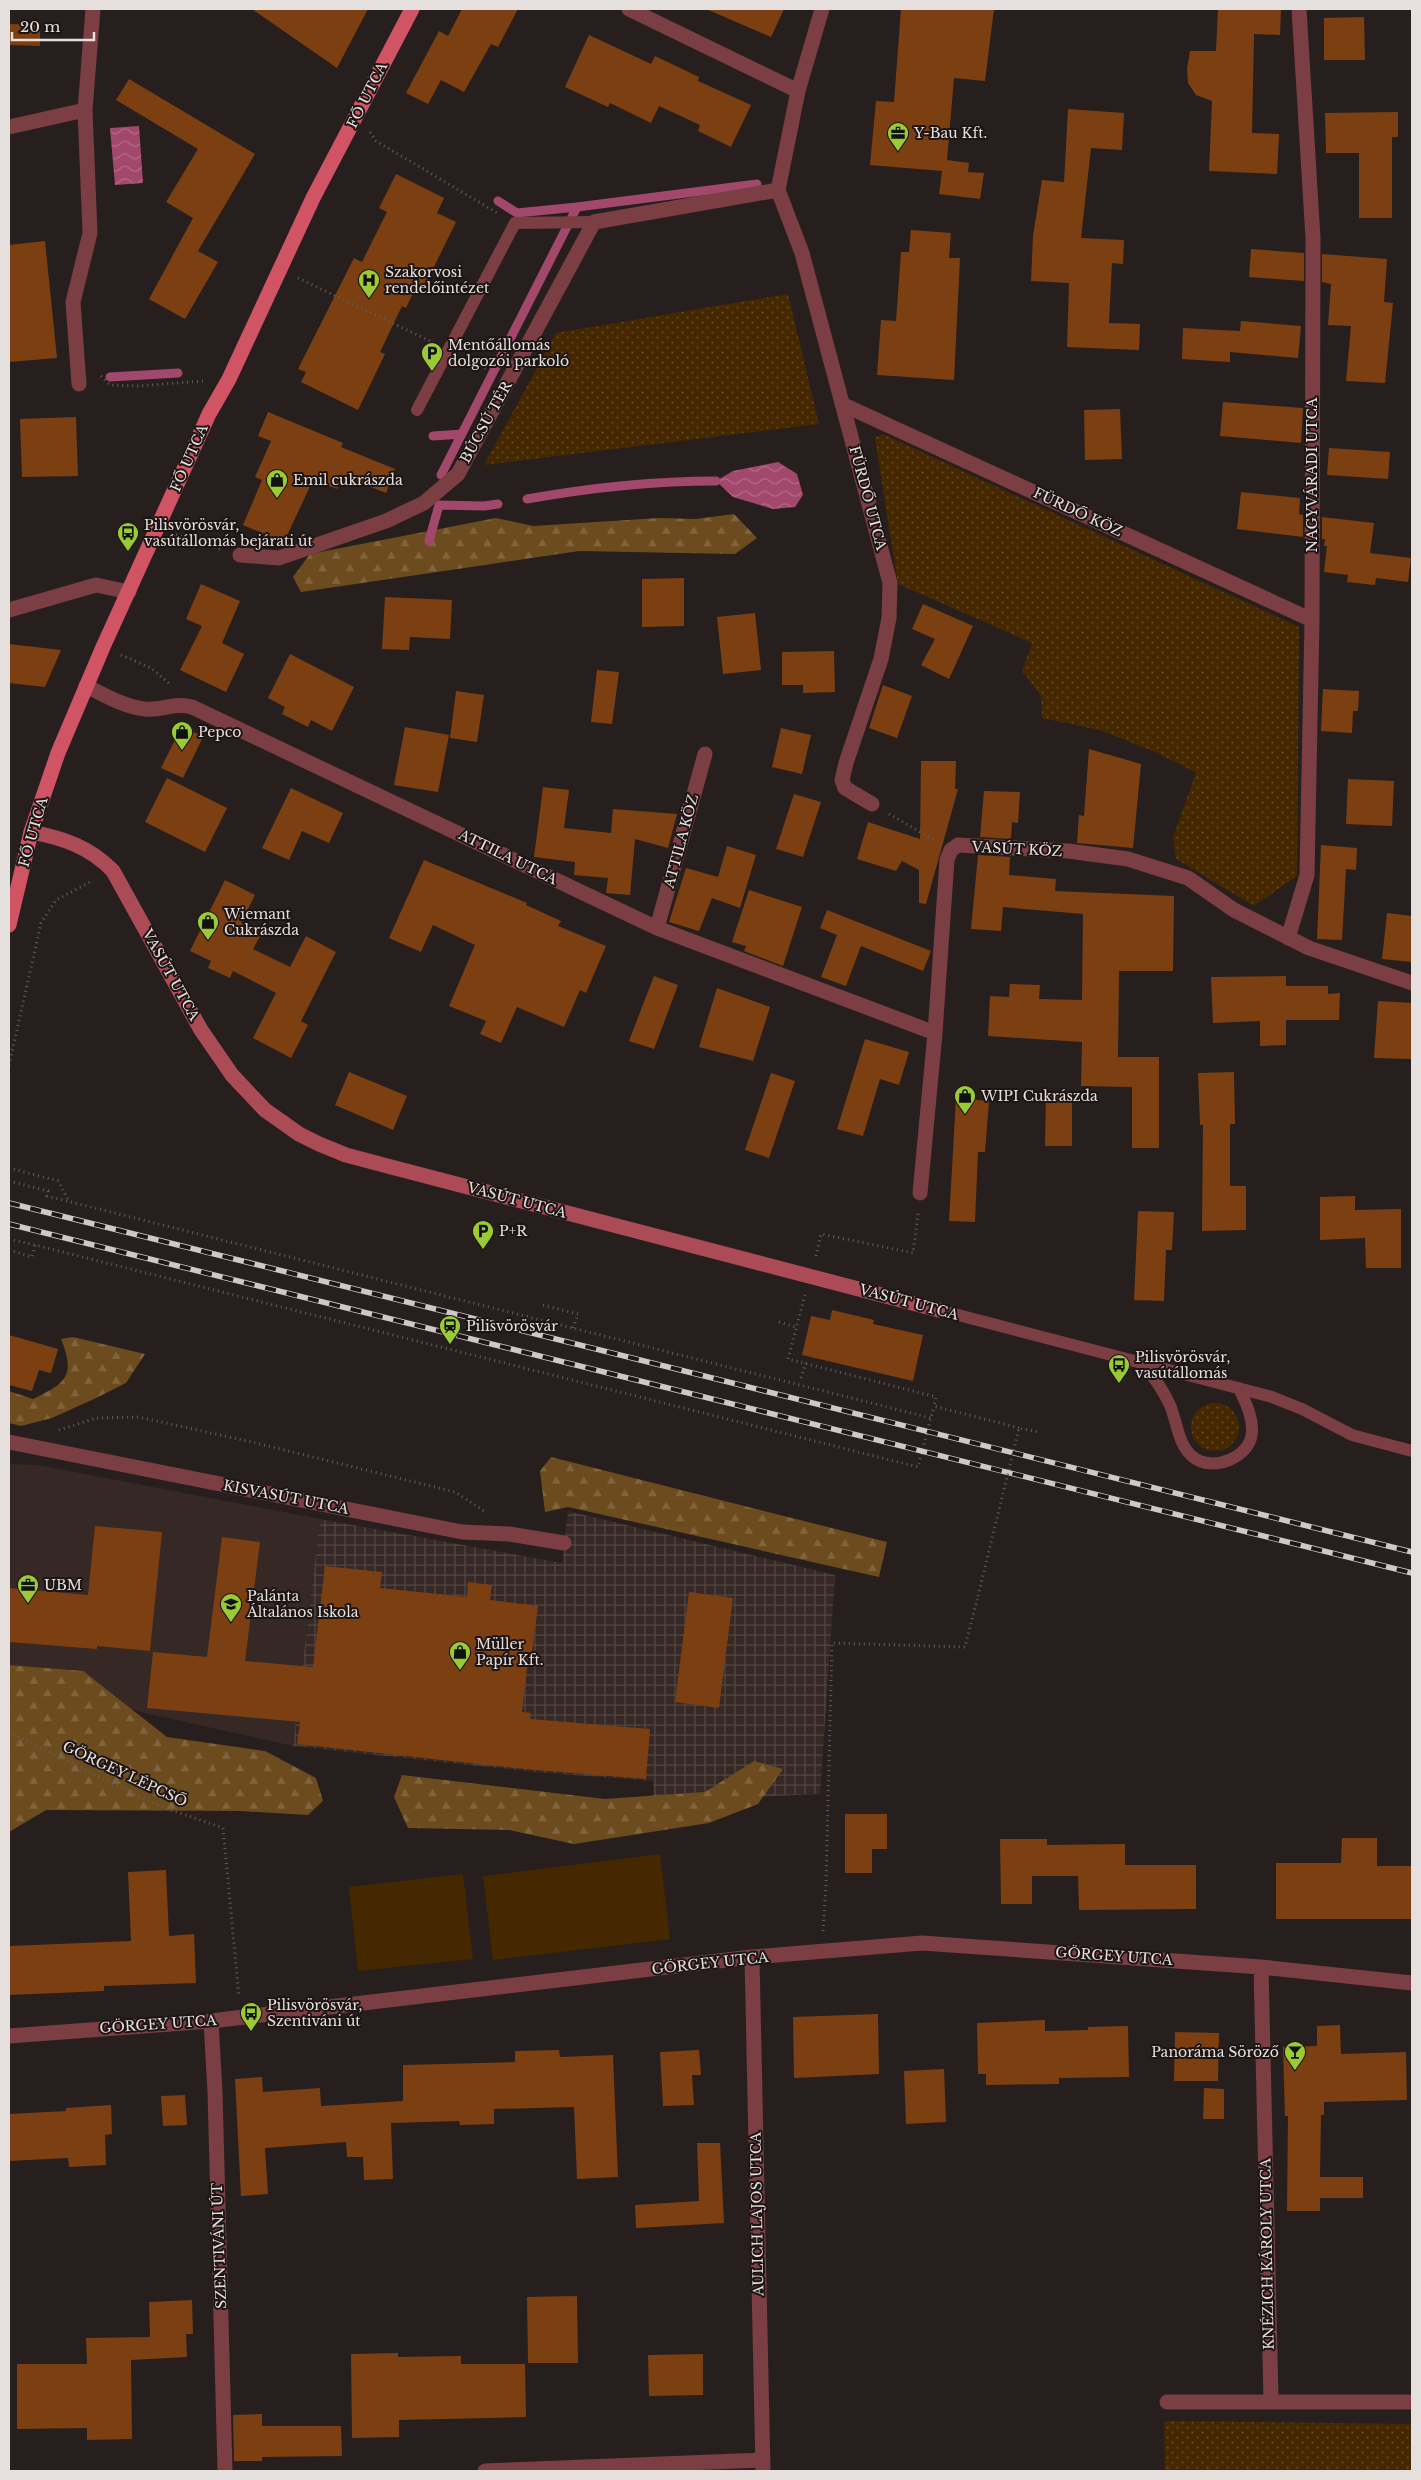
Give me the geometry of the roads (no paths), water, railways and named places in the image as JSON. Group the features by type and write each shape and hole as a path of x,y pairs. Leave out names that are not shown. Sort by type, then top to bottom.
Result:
{"main road":[{"name":"FŐ UTCA","path":"9,925 31,832 58,753 103,647 209,414 229,379 312,198 412,9"}],"street":[{"path":"80,384 73,302 90,233 85,110 93,9"},
{"path":"629,9 798,91"},
{"path":"588,222 778,190 798,91 822,9"},
{"name":"NAGYVÁRADI UTCA","path":"1288,938 1308,875 1312,620 1313,238 1299,9"},
{"path":"9,127 85,110"},
{"name":"FÜRDŐ UTCA","path":"778,190 802,253 890,583 889,618 880,659 842,780 845,788 872,804"},
{"name":"BÚCSÚ TÉR","path":"240,555 279,558 386,521 424,502 458,474 588,222"},
{"name":"FÜRDŐ KÖZ","path":"844,405 1312,620"},
{"path":"9,610 96,585 128,592"},
{"name":"ATTILA UTCA","path":"86,686 119,702 147,710 180,704 192,707 657,928 935,1033"},
{"name":"ATTILA KÖZ","path":"657,928 705,754"},
{"name":"VASÚT UTCA","path":"31,832 58,837 83,847 102,859 113,871 201,1030 232,1075 265,1110 299,1134 346,1155 939,1310"},
{"name":"VASÚT KÖZ","path":"920,1193 935,1033 947,860 951,850 958,846 1068,851 1128,859 1188,878 1234,910 1309,948 1412,984"},
{"name":"KISVASÚT UTCA","path":"9,1442 462,1532 509,1534 564,1543"},
{"name":"GÖRGEY UTCA","path":"9,2036 211,2021 752,1957 922,1943 1261,1967 1412,1984"},
{"name":"AULICH LAJOS UTCA","path":"752,1957 763,2466"},
{"name":"KNÉZICH KÁROLY UTCA","path":"1261,1967 1271,2400"},
{"name":"SZENTIVÁNI ÚT","path":"211,2021 225,2471"},
{"path":"1167,2402 1271,2400 1412,2402"},
{"path":"484,2471 763,2466"}],"lane":[{"path":"417,410 515,223 588,222"},
{"name":"VASÚT UTCA","path":"939,1310 1287,1402 1352,1435 1412,1451"},
{"path":"1143,1364 1165,1394 1184,1446 1194,1457 1208,1462 1223,1462 1237,1456 1247,1448 1252,1434 1252,1423 1239,1388"}],"water":[{"path":"139,126 143,183 115,185 110,128"},
{"path":"778,462 797,474 803,495 795,507 773,509 733,497 716,481 733,471"}],"waterway":[{"path":"441,475 577,207 757,184"},
{"path":"498,201 517,213 577,207"},
{"path":"110,377 178,373"},
{"path":"433,436 462,434"},
{"path":"527,499 622,486 716,481"},
{"path":"429,541 439,505 484,506 498,504"}],"railway":[{"path":"9,1203 1412,1552"},
{"path":"9,1224 1412,1573"}],"place":[{"name":"Y-Bau Kft.","path":"898,152"},
{"name":"Szakorvosi rendelőintézet","path":"369,299"},
{"name":"Mentőállomás dolgozói parkoló","path":"432,372"},
{"name":"Emil cukrászda","path":"277,499"},
{"name":"Pilisvörösvár, vasútállomás bejárati út","path":"128,552"},
{"name":"Pepco","path":"182,751"},
{"name":"Wiemant Cukrászda","path":"208,941"},
{"name":"WIPI Cukrászda","path":"965,1115"},
{"name":"P+R","path":"483,1250"},
{"name":"Pilisvörösvár","path":"450,1345"},
{"name":"Pilisvörösvár, vasútállomás","path":"1119,1384"},
{"name":"UBM","path":"28,1604"},
{"name":"Palánta Általános Iskola","path":"231,1623"},
{"name":"Müller Papír Kft.","path":"460,1671"},
{"name":"Pilisvörösvár, Szentiváni út","path":"251,2032"},
{"name":"Panoráma Söröző","path":"1295,2071"}]}
